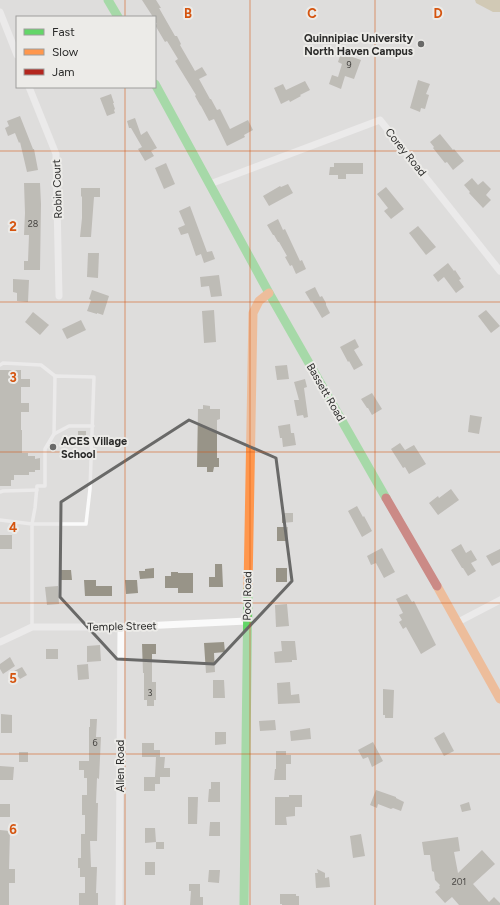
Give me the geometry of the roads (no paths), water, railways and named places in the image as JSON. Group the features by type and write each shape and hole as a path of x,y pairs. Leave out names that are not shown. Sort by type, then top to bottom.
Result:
{"street":[{"path":"108,0 117,16"},
{"path":"0,12 16,52"},
{"name":"Bassett Road","path":"156,86 269,293 458,622 500,699"},
{"name":"Robin Court","path":"30,88 56,154 60,296"},
{"name":"Corey Road","path":"210,184 380,120 500,270"},
{"name":"Pool Road","path":"244,905 247,621 254,313 258,301 269,293"},
{"path":"458,622 500,600"},
{"name":"Temple Street","path":"0,642 32,627 121,627 247,621"},
{"name":"Allen Road","path":"119,905 121,627"}],"lane":[{"path":"0,365 3,363 41,364 54,376 94,377 89,502 86,524 32,524 0,520"},
{"path":"54,376 54,434"},
{"path":"32,627 32,524 38,486 45,486 45,448 54,434 69,426 93,426"},
{"path":"0,492 37,490"}],"place":[{"name":"Quinnipiac University North Haven Campus","path":"421,44"},
{"name":"ACES Village School","path":"53,447"}]}
